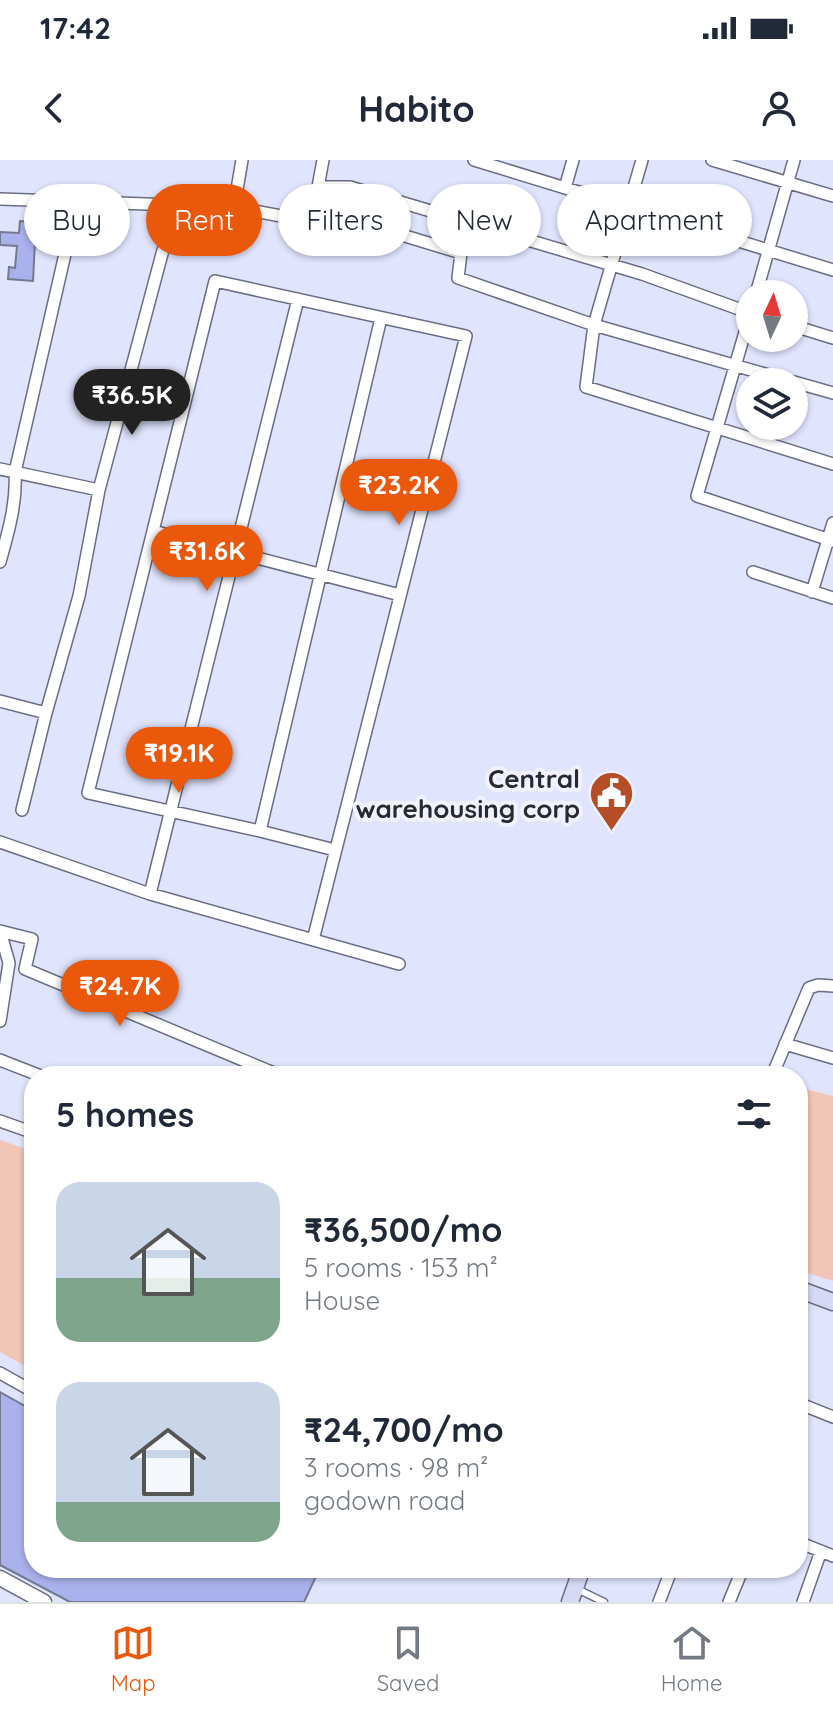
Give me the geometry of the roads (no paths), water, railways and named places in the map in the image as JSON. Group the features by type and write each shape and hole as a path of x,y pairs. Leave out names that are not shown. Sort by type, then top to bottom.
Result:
{"main road":[{"path":"808,1293 833,1302"}],"street":[{"path":"238,184 242,160"},
{"path":"319,184 323,160"},
{"path":"474,160 504,164 557,185"},
{"path":"566,184 573,160"},
{"path":"635,184 642,160"},
{"path":"712,160 833,196"},
{"path":"760,280 794,160"},
{"path":"0,199 146,204"},
{"path":"541,244 611,265 736,309"},
{"path":"752,244 833,270"},
{"path":"0,562 10,524 15,472 65,256"},
{"path":"22,810 79,596 99,490 161,256"},
{"path":"461,256 458,278 594,325 742,368"},
{"path":"614,256 594,325 586,387 833,464"},
{"path":"313,940 466,336 215,281 88,793 335,850"},
{"path":"150,894 298,299"},
{"path":"260,831 381,318"},
{"path":"808,330 833,338"},
{"path":"739,352 697,496 830,540"},
{"path":"808,386 833,393"},
{"path":"0,469 99,490"},
{"path":"812,592 833,523"},
{"path":"153,531 400,595"},
{"path":"753,572 833,598"},
{"path":"0,701 46,713"},
{"path":"0,842 150,894 399,964"},
{"path":"0,1021 9,963 0,931 32,939 25,969 257,1066"},
{"path":"776,1066 809,988 833,986"},
{"path":"785,1044 833,1058"},
{"path":"0,1060 24,1069"},
{"path":"0,1121 24,1129"},
{"path":"0,1373 24,1386"},
{"path":"808,1407 833,1417"},
{"path":"803,1602 827,1553 808,1546"},
{"path":"0,1578 44,1602"},
{"path":"659,1602 668,1578"},
{"path":"729,1602 739,1578"}],"lane":[{"path":"572,1595 604,1602"}],"place":[{"name":"Central warehousing corp","path":"611,833"}]}
